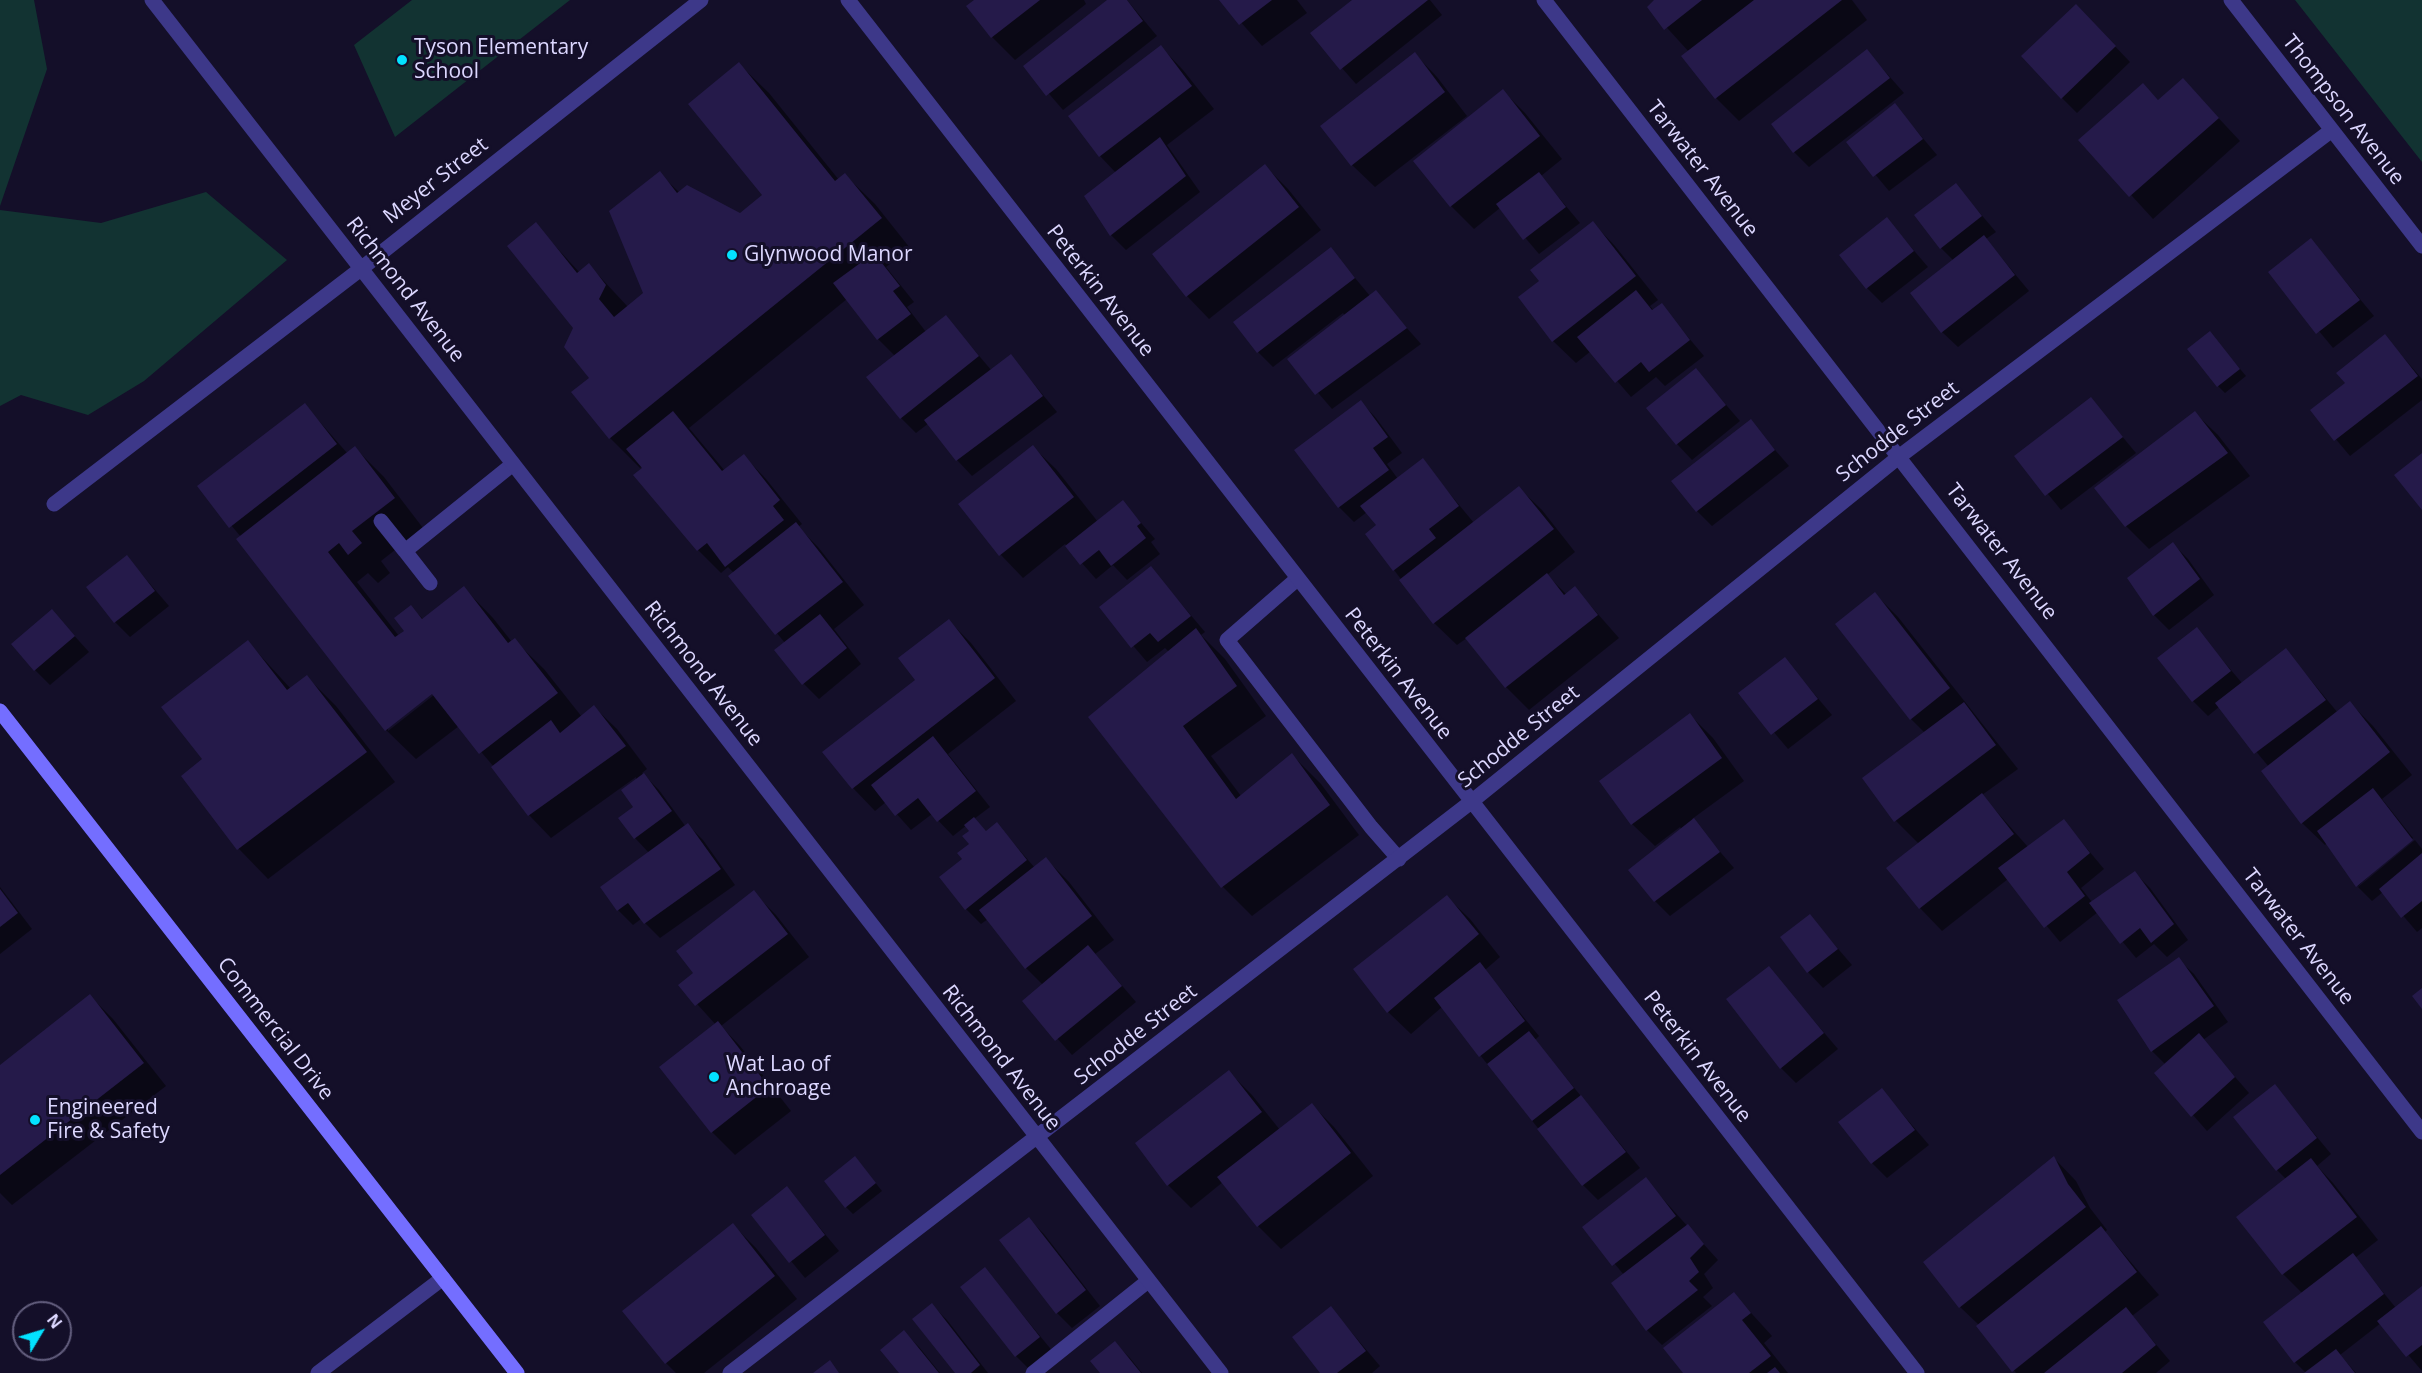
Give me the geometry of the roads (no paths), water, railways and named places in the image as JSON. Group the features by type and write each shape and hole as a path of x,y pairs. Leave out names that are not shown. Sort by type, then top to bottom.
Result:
{"main road":[{"name":"Commercial Drive","path":"0,711 517,1373"}],"street":[{"name":"Richmond Avenue","path":"152,0 1221,1373"},
{"name":"Meyer Street","path":"54,504 362,268 701,0"},
{"name":"Peterkin Avenue","path":"848,0 1917,1373"},
{"name":"Tarwater Avenue","path":"1544,0 1900,456 2422,1132"},
{"name":"Thompson Avenue","path":"2231,0 2422,246"},
{"name":"Schodde Street","path":"730,1373 1472,802 1900,456 2332,130"},
{"path":"405,551 513,464"},
{"path":"381,521 430,583"},
{"path":"1297,579 1227,640 1364,818 1399,859"},
{"path":"318,1373 443,1278"},
{"path":"1033,1373 1148,1281"}],"place":[{"name":"Tyson Elementary School","path":"402,60"},
{"name":"Glynwood Manor","path":"732,255"},
{"name":"Wat Lao of Anchroage","path":"714,1077"},
{"name":"Engineered Fire & Safety","path":"35,1120"}]}
